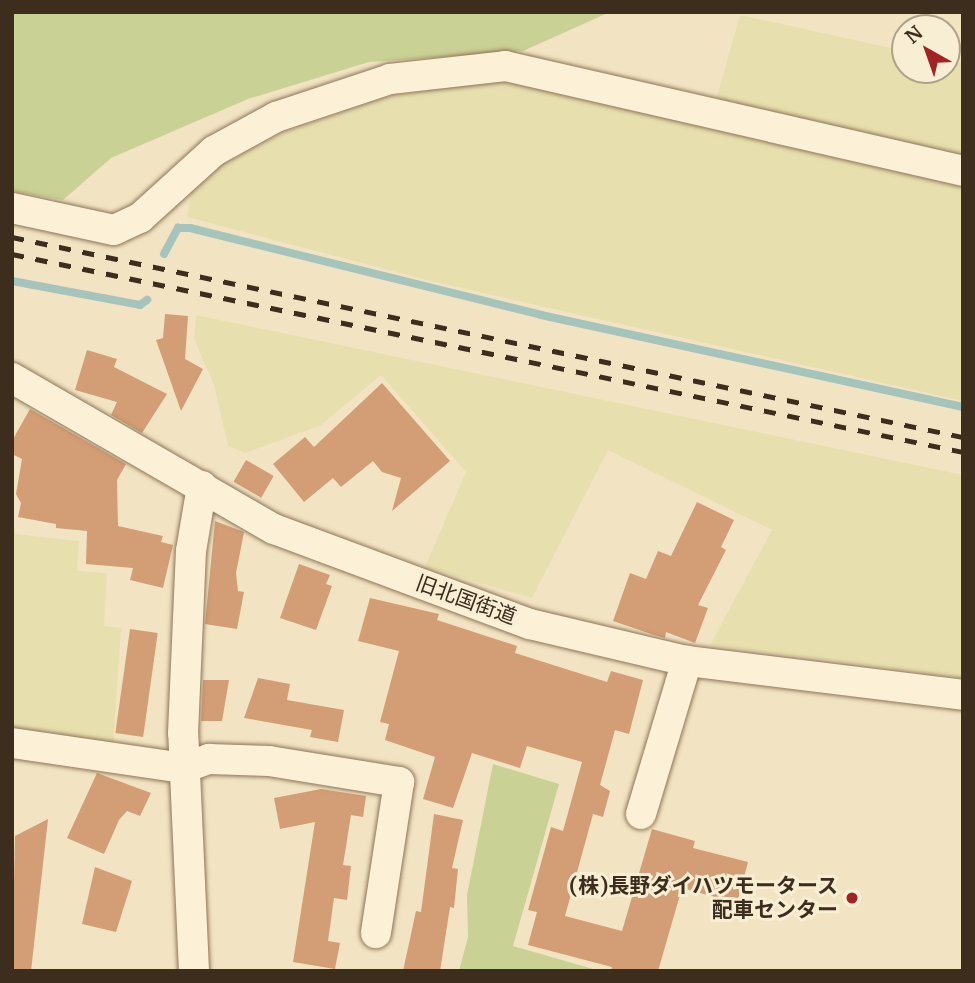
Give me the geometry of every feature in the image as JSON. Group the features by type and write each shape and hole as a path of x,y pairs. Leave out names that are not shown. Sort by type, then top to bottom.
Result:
{"street":[{"path":"12,208 114,230 140,218 214,151 276,117 390,79 505,66 963,171"},
{"name":"旧北国街道","path":"12,378 274,529 530,624 687,661 963,695"},
{"path":"194,971 184,768 191,551 202,486"},
{"path":"641,814 687,661"},
{"path":"12,743 184,768 209,760 269,761 399,782 376,933"}],"shaded area":[{"path":"740,15 891,48 891,84 961,84 963,63 963,157 716,100"},
{"path":"503,80 963,187 963,401 434,282 187,217 192,188 221,165 283,133 389,96"},
{"path":"196,315 963,475 963,678 710,645 772,530 608,450 532,598 425,567 466,472 381,375 321,425 245,453 228,446 214,385 194,339"},
{"path":"12,513 15,534 79,541 77,571 107,573 104,626 121,628 113,747 12,731"}],"green space":[{"path":"12,12 610,12 523,51 369,62 248,99 111,158 63,200 12,191"},
{"path":"493,764 559,784 513,946 600,971 459,971 468,937 467,895"}],"building":[{"path":"165,314 188,316 185,359 203,369 181,411 156,340 163,338"},
{"path":"87,350 117,359 114,367 167,394 142,433 111,415 117,402 75,390"},
{"path":"382,383 450,461 392,511 401,478 382,472 373,461 341,487 333,478 304,502 273,464 305,437 314,447"},
{"path":"30,409 126,464 117,480 118,526 163,536 161,542 173,545 163,588 130,580 133,568 86,564 87,531 56,528 56,524 18,517 21,503 16,494 22,459 12,454 12,441"},
{"path":"246,460 274,476 261,498 234,482"},
{"path":"697,502 734,520 721,547 726,550 698,605 708,608 695,643 666,632 665,638 613,621 630,573 646,579 658,551 671,556"},
{"path":"215,521 244,532 236,573 238,591 244,592 237,629 205,624"},
{"path":"299,564 330,575 326,584 332,586 316,630 280,618"},
{"path":"370,598 439,614 437,620 517,646 515,653 607,682 611,671 643,680 629,734 615,730 600,785 610,791 603,817 593,814 565,916 622,931 652,829 695,841 693,848 748,862 737,903 682,888 658,971 611,971 612,967 528,945 537,912 528,910 551,827 563,831 582,762 527,746 520,768 472,753 453,808 423,799 435,757 385,740 389,724 380,722 399,651 358,641"},
{"path":"130,629 158,633 143,737 115,733"},
{"path":"258,678 290,684 287,700 344,710 338,742 310,737 312,730 244,718"},
{"path":"203,680 229,680 222,721 201,721"},
{"path":"97,773 151,793 140,816 127,811 119,820 104,854 67,838"},
{"path":"321,789 366,796 363,817 351,815 343,865 351,866 347,900 334,898 328,941 340,943 335,969 293,962 315,822 280,829 274,798"},
{"path":"434,814 463,820 452,868 458,869 454,908 450,907 440,971 403,971 416,911 421,912"},
{"path":"48,819 31,971 12,971 15,836"},
{"path":"95,867 132,881 116,932 82,924"}],"waterway":[{"path":"164,254 178,228 190,228 541,315 963,407"},
{"path":"12,281 140,305 147,300"}],"railway":[{"path":"12,237 963,437"},
{"path":"12,254 963,452"}],"place":[{"name":"(株)長野ダイハツモータース 配車センター","path":"852,898"}]}
